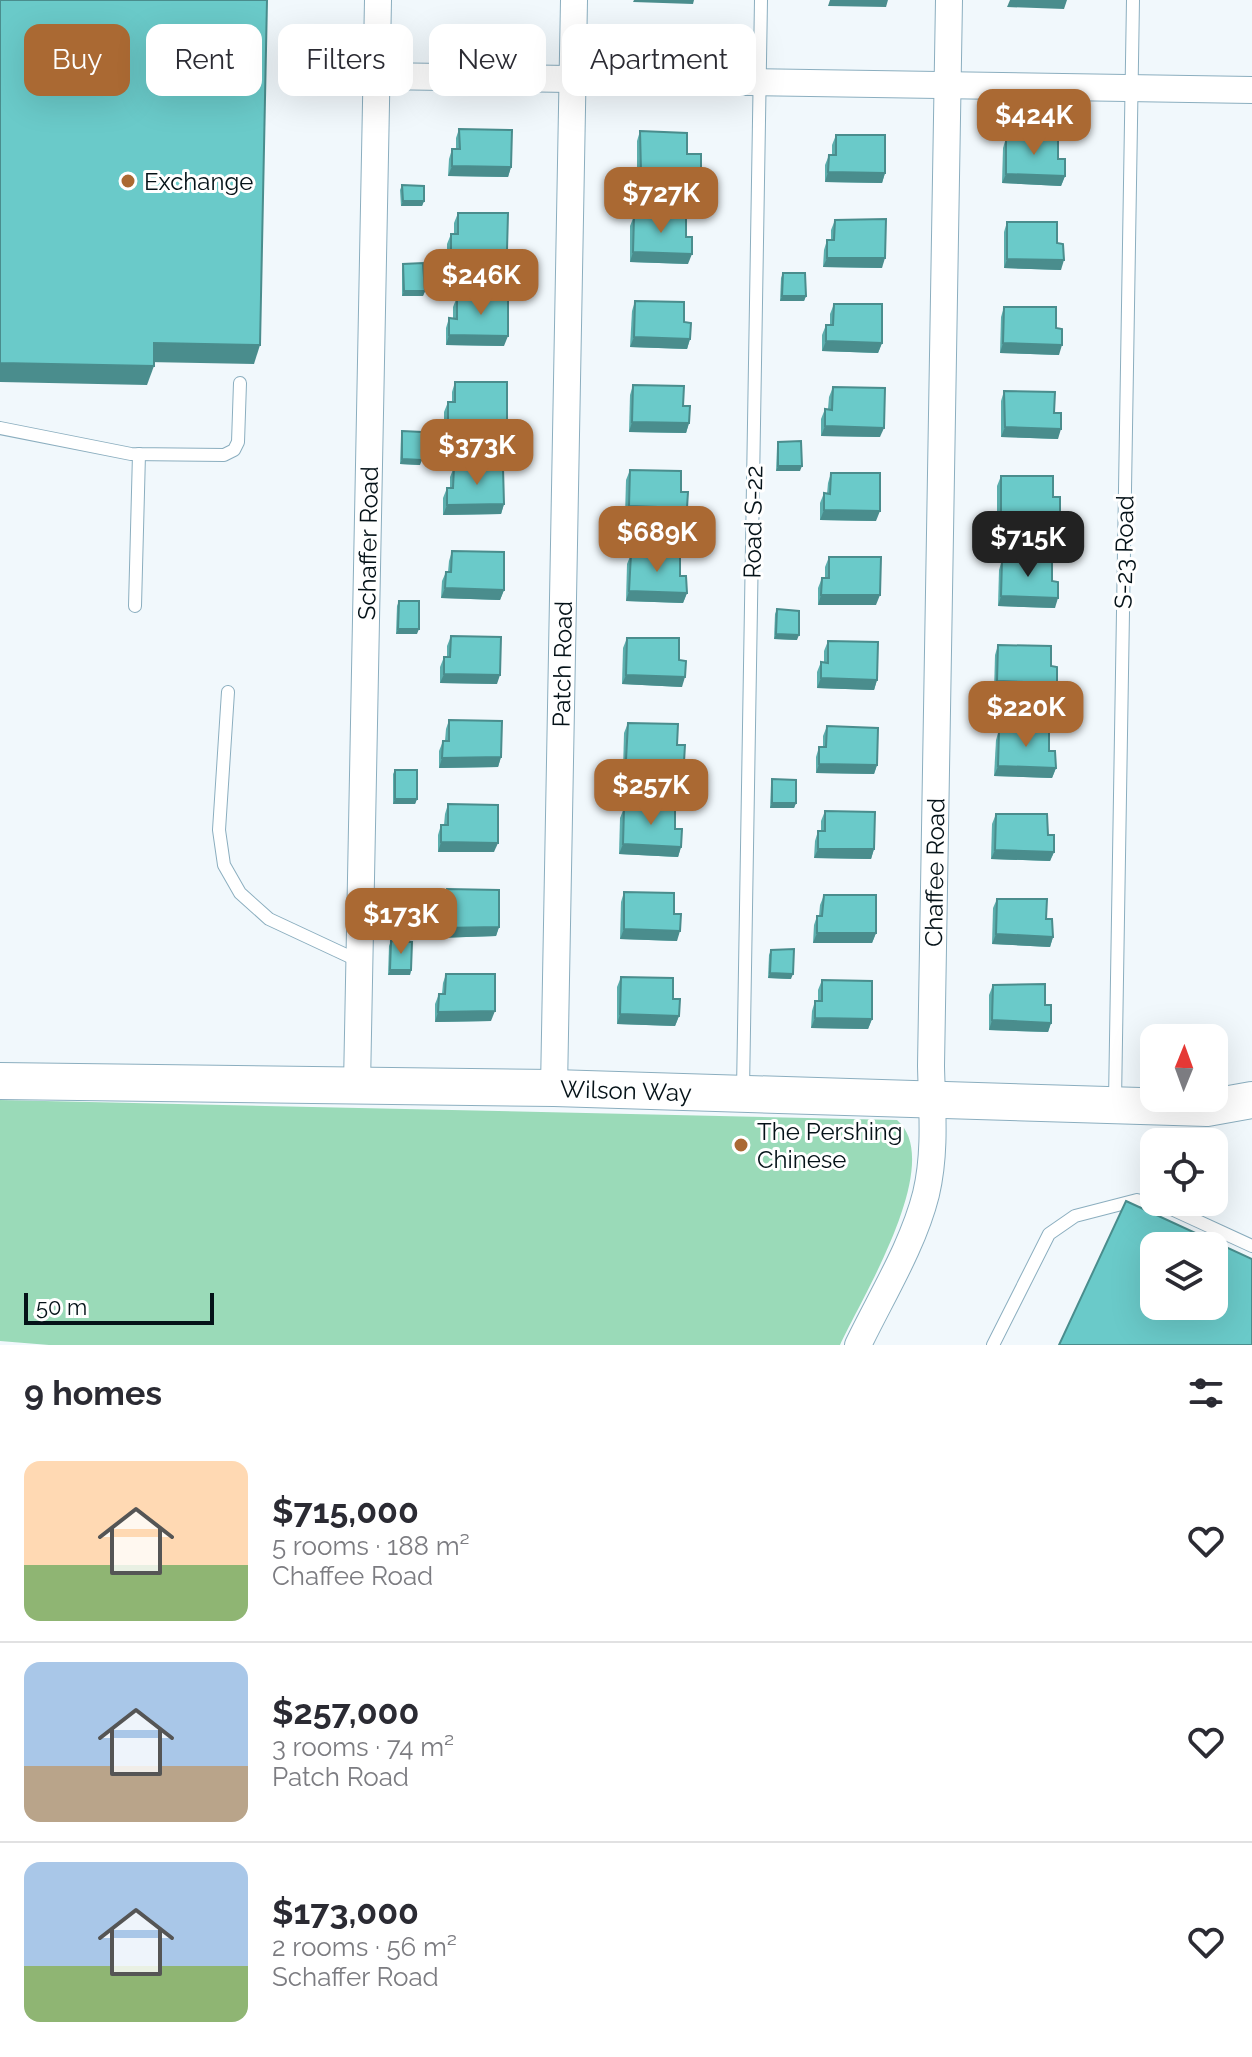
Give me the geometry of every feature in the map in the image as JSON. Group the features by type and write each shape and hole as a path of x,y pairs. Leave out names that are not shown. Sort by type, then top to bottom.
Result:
{"street":[{"name":"Schaffer Road","path":"378,0 378,24"},
{"name":"Patch Road","path":"573,24 574,0"},
{"name":"Chaffee Road","path":"858,1345 926,1195 933,1138 949,0"},
{"path":"413,76 562,78"},
{"path":"756,83 946,83 1252,90"},
{"name":"Schaffer Road","path":"357,1085 378,96"},
{"name":"Patch Road","path":"554,1088 572,96"},
{"name":"Wilson Way","path":"0,1081 554,1088 1207,1108 1252,1100"}],"lane":[{"name":"Road S-22","path":"743,1093 761,0"},
{"name":"S-23 Road","path":"1115,1104 1133,0"},
{"path":"0,428 139,454 205,456 234,450 238,442 240,383"},
{"path":"135,606 139,454"},
{"path":"228,692 219,830 224,865 240,893 269,919 360,961"},
{"path":"993,1345 1049,1234 1075,1216 1137,1200 1165,1206 1252,1246"}],"green space":[{"path":"0,1100 897,1120 910,1140 912,1166 895,1230 840,1345 49,1345 0,1341"}],"building":[{"name":"Exchange","path":"0,0 267,0 260,345 154,343 154,366 0,363"},
{"path":"459,129 512,130 511,167 452,166 452,149 460,149"},
{"path":"640,131 687,133 687,154 701,154 701,172 641,171"},
{"path":"836,135 885,135 885,173 828,172 829,155 836,155"},
{"path":"1006,138 1058,138 1058,159 1065,159 1065,176 1006,174"},
{"path":"402,185 424,186 424,201 403,201"},
{"path":"458,213 508,213 507,250 451,250 451,234 458,234"},
{"path":"634,216 686,217 686,237 692,237 692,254 633,252"},
{"path":"886,219 885,258 827,258 827,240 834,240 835,220"},
{"path":"1007,222 1057,222 1057,243 1063,244 1064,260 1007,259"},
{"path":"423,263 425,291 404,291 403,264"},
{"path":"783,273 805,273 806,296 782,296"},
{"path":"457,297 508,297 508,336 449,335 449,318 457,319"},
{"path":"635,301 684,302 684,322 691,323 690,339 634,337"},
{"path":"834,304 882,304 882,343 826,341 826,325 833,325"},
{"path":"1004,307 1056,307 1056,328 1062,329 1062,345 1003,343"},
{"path":"455,382 507,382 507,421 448,420 448,402 455,402"},
{"path":"633,385 684,386 683,406 690,406 689,423 632,422"},
{"path":"833,387 885,388 884,428 825,426 825,409 832,410"},
{"path":"1004,391 1055,392 1054,413 1061,413 1061,429 1005,427"},
{"path":"402,431 422,432 422,460 402,459"},
{"path":"801,441 802,466 778,466 778,442"},
{"path":"454,467 503,468 504,504 447,505 447,488 453,488"},
{"path":"630,470 681,471 681,492 688,492 687,508 629,506"},
{"path":"831,473 880,473 880,511 824,510 824,493 830,494"},
{"path":"1001,476 1053,476 1053,497 1060,497 1060,514 1001,512"},
{"path":"452,551 504,552 504,590 445,588 446,572 451,572"},
{"path":"631,554 680,555 680,576 686,576 687,593 629,591"},
{"path":"829,557 881,557 880,595 821,595 822,578 829,578"},
{"path":"1002,560 1052,560 1052,581 1058,582 1058,598 1001,596"},
{"path":"399,601 419,601 419,629 398,629"},
{"path":"777,609 799,611 799,635 776,634"},
{"path":"451,636 501,637 500,675 444,674 444,657 450,657"},
{"path":"627,638 679,638 679,660 686,661 685,677 626,675"},
{"path":"828,641 878,642 877,680 821,678 821,662 828,663"},
{"path":"998,645 1051,646 1051,666 1057,667 1057,683 997,681"},
{"path":"449,720 502,721 501,757 442,758 443,741 449,741"},
{"path":"628,723 678,724 677,745 685,745 684,762 626,760"},
{"path":"827,726 878,728 877,765 819,764 819,747 826,747"},
{"path":"1049,729 1049,751 1055,751 1056,768 998,766 999,730"},
{"path":"395,770 417,770 417,799 395,799"},
{"path":"772,779 796,780 796,803 772,803"},
{"path":"448,804 498,805 498,843 441,842 441,825 448,825"},
{"path":"624,808 675,808 675,829 682,829 681,847 623,844"},
{"path":"825,811 875,812 874,849 818,849 818,831 825,831"},
{"path":"996,814 1047,814 1048,835 1054,835 1054,852 995,850"},
{"path":"447,889 499,890 499,927 440,928 440,910 447,910"},
{"path":"624,892 674,893 674,914 681,914 680,931 624,929"},
{"path":"824,895 876,895 876,933 817,933 817,916 822,916"},
{"path":"997,899 1047,899 1046,919 1052,919 1053,937 996,934"},
{"path":"391,941 412,942 411,970 390,970"},
{"path":"794,949 793,974 770,973 771,950"},
{"path":"446,974 495,974 495,1011 438,1012 439,994 445,994"},
{"path":"621,977 673,978 673,999 680,999 679,1016 620,1014"},
{"path":"822,980 872,981 872,1019 815,1018 815,1001 822,1001"},
{"path":"1045,984 1045,1005 1051,1005 1051,1023 992,1020 993,985"},
{"path":"1126,1201 1140,1207 1140,1216 1159,1216 1193,1232 1140,1232 1140,1320 1228,1320 1228,1248 1252,1259 1252,1345 1059,1345"}],"place":[{"name":"Exchange","path":"128,181"},
{"name":"The Pershing Chinese","path":"741,1145"}]}
